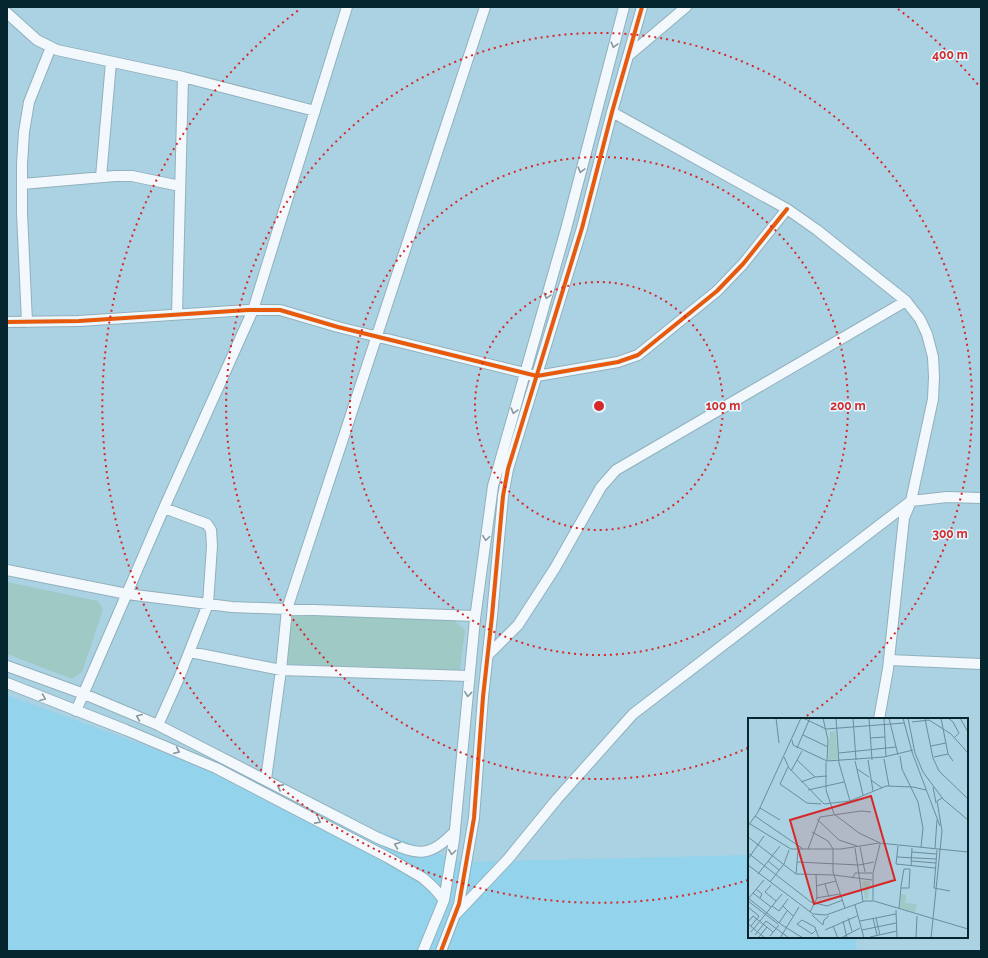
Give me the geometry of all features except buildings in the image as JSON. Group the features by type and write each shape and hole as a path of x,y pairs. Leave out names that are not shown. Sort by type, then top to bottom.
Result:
{"street":[{"path":"76,711 164,508 253,310 347,7"},
{"path":"266,779 281,670 287,609 485,7"},
{"path":"423,951 444,900 449,872 455,831 475,616 493,486 566,229 624,7"},
{"path":"442,951 460,896 474,818 503,496 508,469 582,228 612,112 642,7"},
{"path":"628,56 686,7"},
{"path":"7,13 37,40 57,50 183,77 315,112"},
{"path":"27,322 22,213 24,132 29,102 52,47"},
{"path":"101,177 111,62"},
{"path":"177,314 183,77"},
{"path":"612,112 787,209 817,230 906,301 920,319 928,334 933,356 934,377 932,399 911,501 904,518 889,660 879,718"},
{"path":"22,184 101,177 132,176 180,186"},
{"path":"7,322 79,321 177,314 280,310 338,327 537,376 618,362 638,355 717,291 743,264 787,209"},
{"path":"488,655 518,625 555,568 601,487 616,470 906,301"},
{"path":"455,914 508,860 557,799 633,714 911,501 947,497 981,498"},
{"path":"158,725 190,652 208,604 212,530 207,524 199,520 164,508"},
{"path":"7,570 127,594 232,607 475,616"},
{"path":"190,652 281,670 469,676"},
{"path":"889,660 981,664"},
{"path":"7,666 84,694 158,725 266,779 378,838 411,851 427,852 444,843 455,831"},
{"path":"7,683 146,738 216,768 398,863 423,878 444,900"},
{"path":"398,863 406,866 410,865 412,859 411,851"}],"shaded area":[{"path":"7,695 463,862 748,855 748,938 855,938 857,951 7,951"}],"green space":[{"path":"7,582 98,601 103,610 82,672 72,679 7,654"},
{"path":"290,614 452,619 465,630 460,670 288,664"}],"cycle path":[{"path":"441,951 459,904 474,818 483,697 503,496 508,469 582,228 612,112 642,7"},
{"path":"7,322 79,321 248,310 280,310 338,327 537,376 618,362 638,355 717,291 743,264 787,209"}]}
